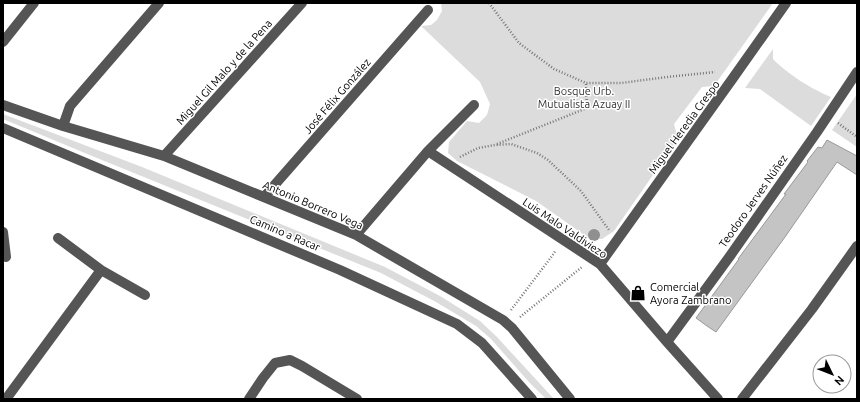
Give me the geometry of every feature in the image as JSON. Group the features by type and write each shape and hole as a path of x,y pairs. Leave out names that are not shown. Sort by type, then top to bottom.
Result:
{"street":[{"path":"3,42 34,3"},
{"path":"63,126 70,106 159,3"},
{"name":"Miguel Gil Malo y de la Pena","path":"164,156 302,3"},
{"name":"Miguel Heredia Crespo","path":"596,261 617,240 786,3"},
{"name":"José Félix González","path":"264,197 428,10"},
{"name":"Teodoro Jerves Núñez","path":"667,342 730,256 857,72"},
{"name":"Antonio Borrero Vega","path":"3,105 63,126 164,156 356,235 504,320 570,399"},
{"path":"356,235 428,151 474,105"},
{"name":"Camino a Racar","path":"3,128 340,270 457,324 482,343 532,399"},
{"name":"Luis Malo Valdiviezo","path":"428,151 596,261 718,399"},
{"path":"3,232 6,257"},
{"path":"58,238 101,270 145,295"},
{"path":"742,399 812,309 857,246"},
{"path":"6,399 101,270"},
{"path":"249,399 263,378 276,363 290,360 357,399"}],"path":[{"path":"489,3 519,43 554,69 586,83 621,83 715,72"},
{"path":"447,164 478,148 495,144 587,108 586,83"},
{"path":"828,115 857,137"},
{"path":"495,144 511,144 537,153 548,160 581,191 617,240"},
{"path":"510,312 552,256 562,239"},
{"path":"520,317 596,261"}],"green space":[{"name":"Bosque Urb. Mutualista Azuay II","path":"441,3 773,3 714,86 702,87 674,124 678,139 614,231 602,239 590,239 536,201 457,161 448,153 449,142 467,121 479,123 487,115 490,104 480,82 421,26 431,25 437,20 442,11"},
{"path":"773,49 773,59 785,70 808,86 831,97 811,126 760,89 745,88"},
{"path":"857,94 857,147 832,130"},
{"path":"3,114 142,167 385,267 440,296 480,321 497,337 554,399 546,399 491,339 476,326 436,302 381,273 3,119"}],"building":[{"path":"827,140 857,156 857,175 837,162 716,332 696,318 786,194 784,194 808,162 807,161 818,147 822,148"}],"place":[{"name":"Comercial Ayora Zambrano","path":"638,293"}]}
